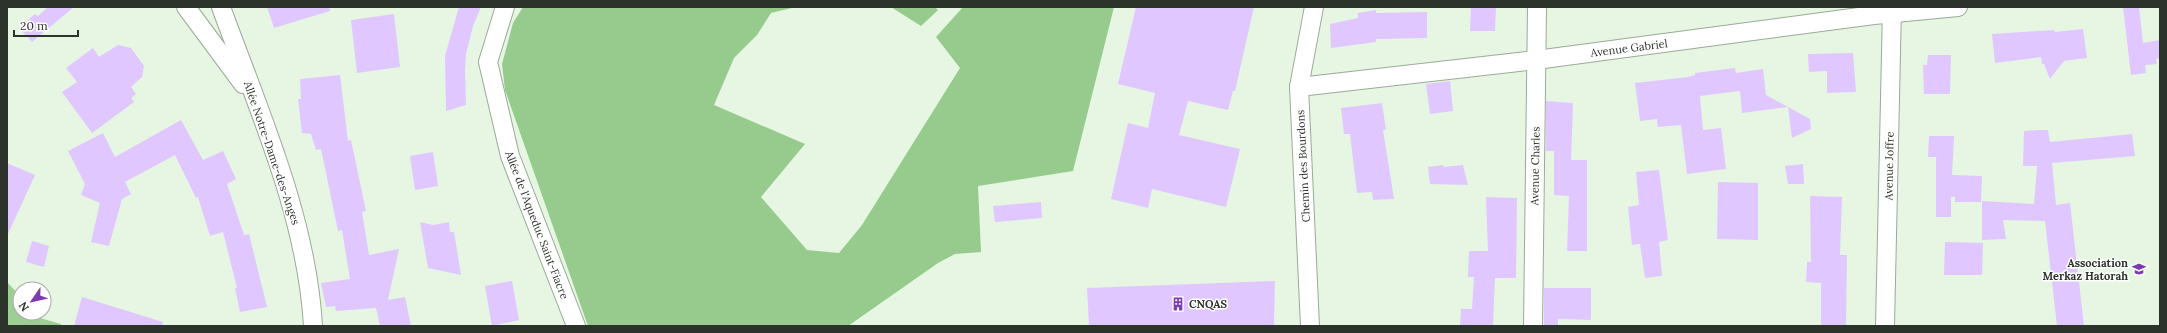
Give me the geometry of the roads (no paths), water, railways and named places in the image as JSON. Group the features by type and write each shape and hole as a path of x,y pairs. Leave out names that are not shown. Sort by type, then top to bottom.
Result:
{"street":[{"path":"186,7 256,103"},
{"name":"Allée Notre-Dame-des-Anges","path":"221,7 295,215 311,296 313,326"},
{"name":"Allée de l'Aqueduc Saint-Fiacre","path":"505,7 488,62 510,156 576,326"},
{"name":"Chemin des Bourdons","path":"1310,326 1299,86 1314,7"},
{"name":"Avenue Charles","path":"1533,326 1537,7"},
{"name":"Avenue Gabriel","path":"1299,86 1536,60 1892,10 1958,7"},
{"name":"Avenue Joffre","path":"1885,326 1892,10"}],"place":[{"name":"Association Merkaz Hatorah","path":"2139,269"},
{"name":"CNQAS","path":"1178,304"}]}
